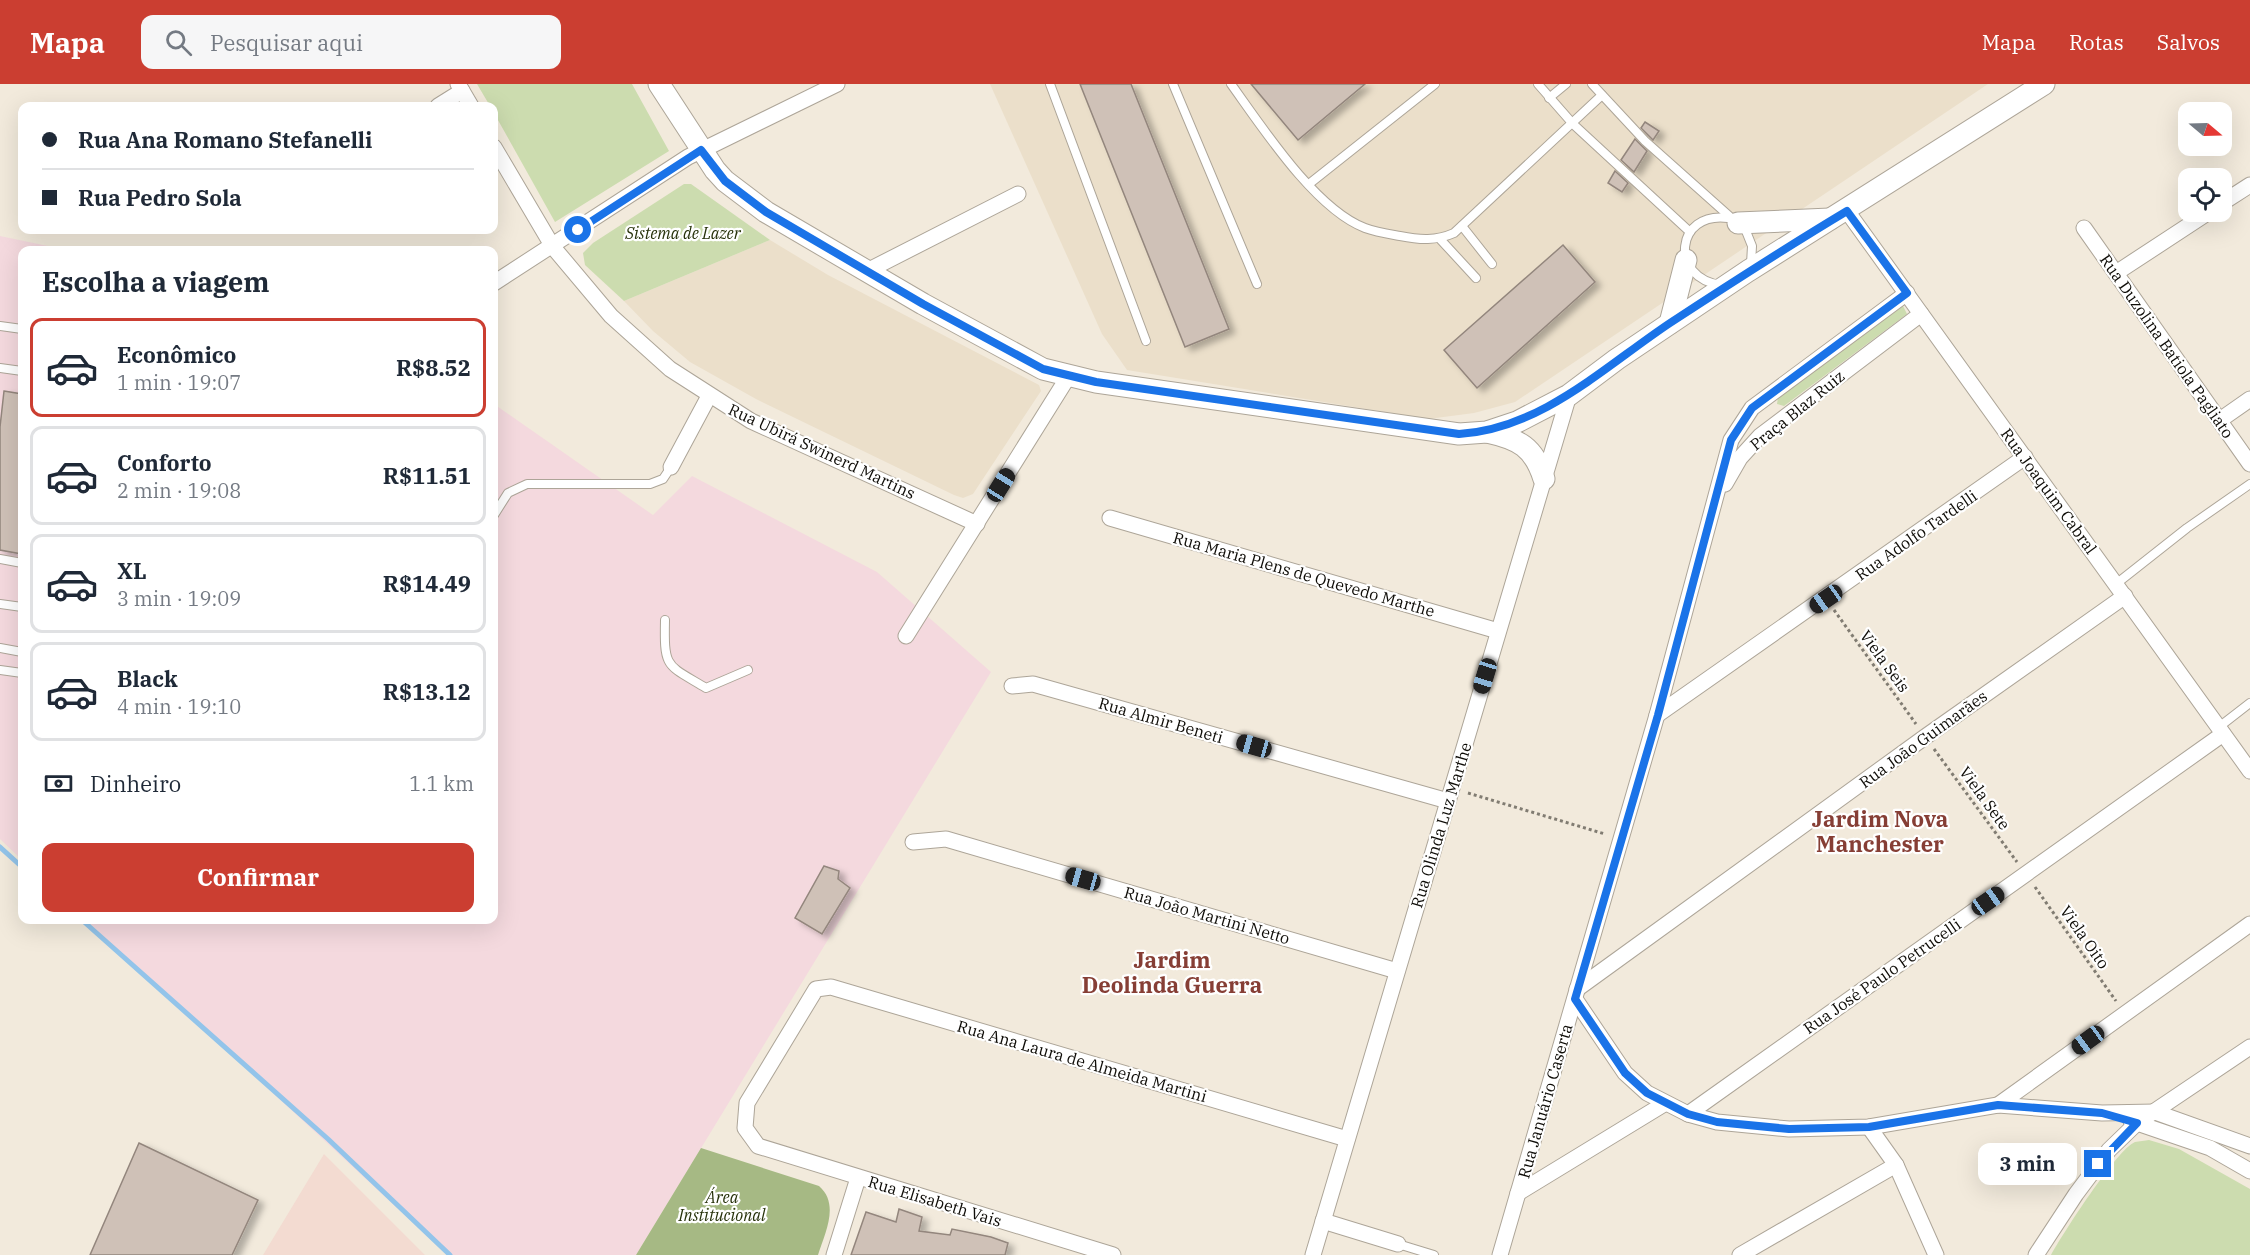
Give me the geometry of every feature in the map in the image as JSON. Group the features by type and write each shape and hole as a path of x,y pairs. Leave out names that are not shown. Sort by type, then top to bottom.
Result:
{"street":[{"path":"659,84 701,150 725,181 742,195 766,212 1043,369 1068,377 1459,434 1487,432 1517,422 1569,395 1748,271 2044,84"},
{"path":"498,281 701,150 837,84"},
{"path":"443,102 460,88 469,102"},
{"name":"Rua Ubirá Swinerd Martins","path":"498,154 553,247 611,316 670,369 751,421 977,524"},
{"path":"2232,197 2250,185"},
{"path":"867,270 1018,194"},
{"path":"1733,221 1840,215"},
{"name":"Rua Joaquim Cabral","path":"1840,215 1907,293 2250,771"},
{"path":"2116,273 2194,222"},
{"name":"Rua Duzolina Batiola Pagliato","path":"2084,228 2250,464"},
{"path":"1670,323 1686,260"},
{"name":"Praça Blaz Ruiz","path":"1717,497 1731,440 1752,408 1907,293"},
{"name":"Praça Blaz Ruiz","path":"1717,497 1740,458 1760,436 1922,314"},
{"path":"906,636 1068,377"},
{"name":"Rua Olinda Luz Marthe","path":"1312,1255 1569,395"},
{"path":"671,467 709,396"},
{"path":"2220,420 2250,399"},
{"path":"1487,432 1525,446 1534,455 1544,479"},
{"name":"Rua Adolfo Tardelli","path":"1658,715 2025,457"},
{"name":"Rua Januário Caserta","path":"1500,1255 1658,715 1717,497"},
{"name":"Rua Maria Plens de Quevedo Marthe","path":"1110,518 1498,631"},
{"name":"Rua João Guimarães","path":"1576,994 2120,590"},
{"name":"Rua Almir Beneti","path":"1012,686 1033,684 1450,794"},
{"name":"Rua José Paulo Petrucelli","path":"1688,1114 2026,874 2221,731"},
{"name":"Rua João Martini Netto","path":"913,842 946,839 1397,971"},
{"path":"1998,1105 2250,924"},
{"name":"Rua Ana Laura de Almeida Martini","path":"758,1146 746,1128 747,1103 816,989 831,987 1347,1139"},
{"path":"1576,994 1625,1073 1647,1093 1664,1104 1688,1114 1717,1122 1789,1129 1869,1127 1998,1105 2102,1113 2155,1112 2250,1146"},
{"path":"2036,1255 2076,1194 2109,1150 2137,1123 2250,1047"},
{"path":"1518,1193 1664,1104"},
{"path":"2102,1113 2210,1148 2250,1171"},
{"path":"1869,1127 1896,1165 1936,1255"},
{"name":"Rua Elisabeth Vais","path":"758,1146 1113,1255"},
{"path":"1740,1255 1896,1165"},
{"path":"834,1255 858,1178"},
{"path":"1323,1221 1398,1244"}],"lane":[{"path":"1050,84 1146,341"},
{"path":"1173,84 1257,284"},
{"path":"1231,84 1270,137 1332,208 1365,228 1417,240 1440,240 1462,226 1602,95"},
{"path":"1310,184 1435,84"},
{"path":"1538,84 1573,124 1690,232"},
{"path":"1549,98 1566,84"},
{"path":"1592,84 1645,141 1746,231 1752,246 1748,271"},
{"path":"1726,286 1701,280 1693,273 1686,260 1685,242 1690,232 1706,219 1733,221"},
{"path":"1462,226 1492,264"},
{"path":"1440,240 1476,278"},
{"path":"0,326 18,328"},
{"path":"0,368 18,370"},
{"path":"498,509 508,494 527,484 650,484 663,479 671,467"},
{"name":"Rua João Guimarães","path":"2120,590 2187,528 2250,484"},
{"path":"0,559 18,562"},
{"path":"0,604 18,606"},
{"path":"665,620 666,660 680,672 706,688 748,670"},
{"path":"0,648 18,651"},
{"path":"0,670 18,672"},
{"path":"2221,731 2250,703"},
{"path":"1398,1244 1434,1255"}],"path":[{"name":"Viela Seis","path":"1826,599 1925,737"},
{"name":"Viela Sete","path":"1925,737 2026,874"},
{"path":"1450,794 1621,839"},
{"name":"Viela Oito","path":"2026,874 2125,1014"}],"shaded area":[{"path":"990,84 1988,84 1515,402 1474,413 1428,419 1127,370 1102,334"},
{"path":"0,236 48,246 18,246 18,856 0,839"},
{"path":"770,240 828,275 1039,385 1041,391 973,494 963,498 954,495 756,399 690,362 653,331 624,301"},
{"path":"498,407 653,515 692,476 877,572 991,672 636,1255 448,1255 90,924 498,924"},
{"path":"324,1154 425,1255 263,1255"}],"green space":[{"path":"477,84 632,84 669,151 555,222 498,120 498,102 488,102"},
{"name":"Sistema de Lazer","path":"684,184 691,184 770,240 624,301 585,265 583,253 593,243"},
{"path":"1903,306 1907,314 1784,406 1777,404 1778,397"},
{"path":"2149,1140 2179,1149 2250,1189 2250,1255 2051,1255 2090,1194 2116,1160 2135,1142"},
{"name":"Área Institucional","path":"701,1148 819,1186 829,1201 830,1210 818,1255 636,1255"}],"building":[{"path":"1080,84 1131,84 1229,329 1185,347"},
{"path":"1251,84 1365,84 1298,140"},
{"path":"1645,122 1659,131 1653,140 1641,128"},
{"path":"1635,139 1647,151 1634,172 1621,160"},
{"path":"1615,171 1628,183 1622,192 1608,183"},
{"path":"1563,245 1595,282 1477,388 1444,350"},
{"path":"4,391 18,393 18,553 0,550 0,427"},
{"path":"824,866 839,871 838,879 850,888 822,934 795,918"},
{"path":"139,1143 258,1200 232,1255 90,1255"},
{"path":"899,1209 922,1217 919,1231 950,1235 952,1229 991,1237 1008,1243 1005,1255 851,1255 866,1212 896,1222"}],"waterway":[{"path":"0,847 18,863"},
{"path":"86,924 328,1139 450,1255"}],"district":[{"name":"Jardim Nova Manchester","path":"1880,830"},
{"name":"Jardim Deolinda Guerra","path":"1172,972"}],"route":[{"path":"578,230 701,150 725,181 766,212 923,304 1043,369 1068,377 1096,382 1459,434 1487,432 1517,422 1569,395 1617,359 1748,271 1847,211 1907,293 1772,391 1752,408 1731,440 1658,715 1575,999 1625,1073 1647,1093 1664,1104 1688,1114 1717,1122 1789,1129 1869,1127 1998,1105 2102,1113 2137,1123 2098,1164"}]}
